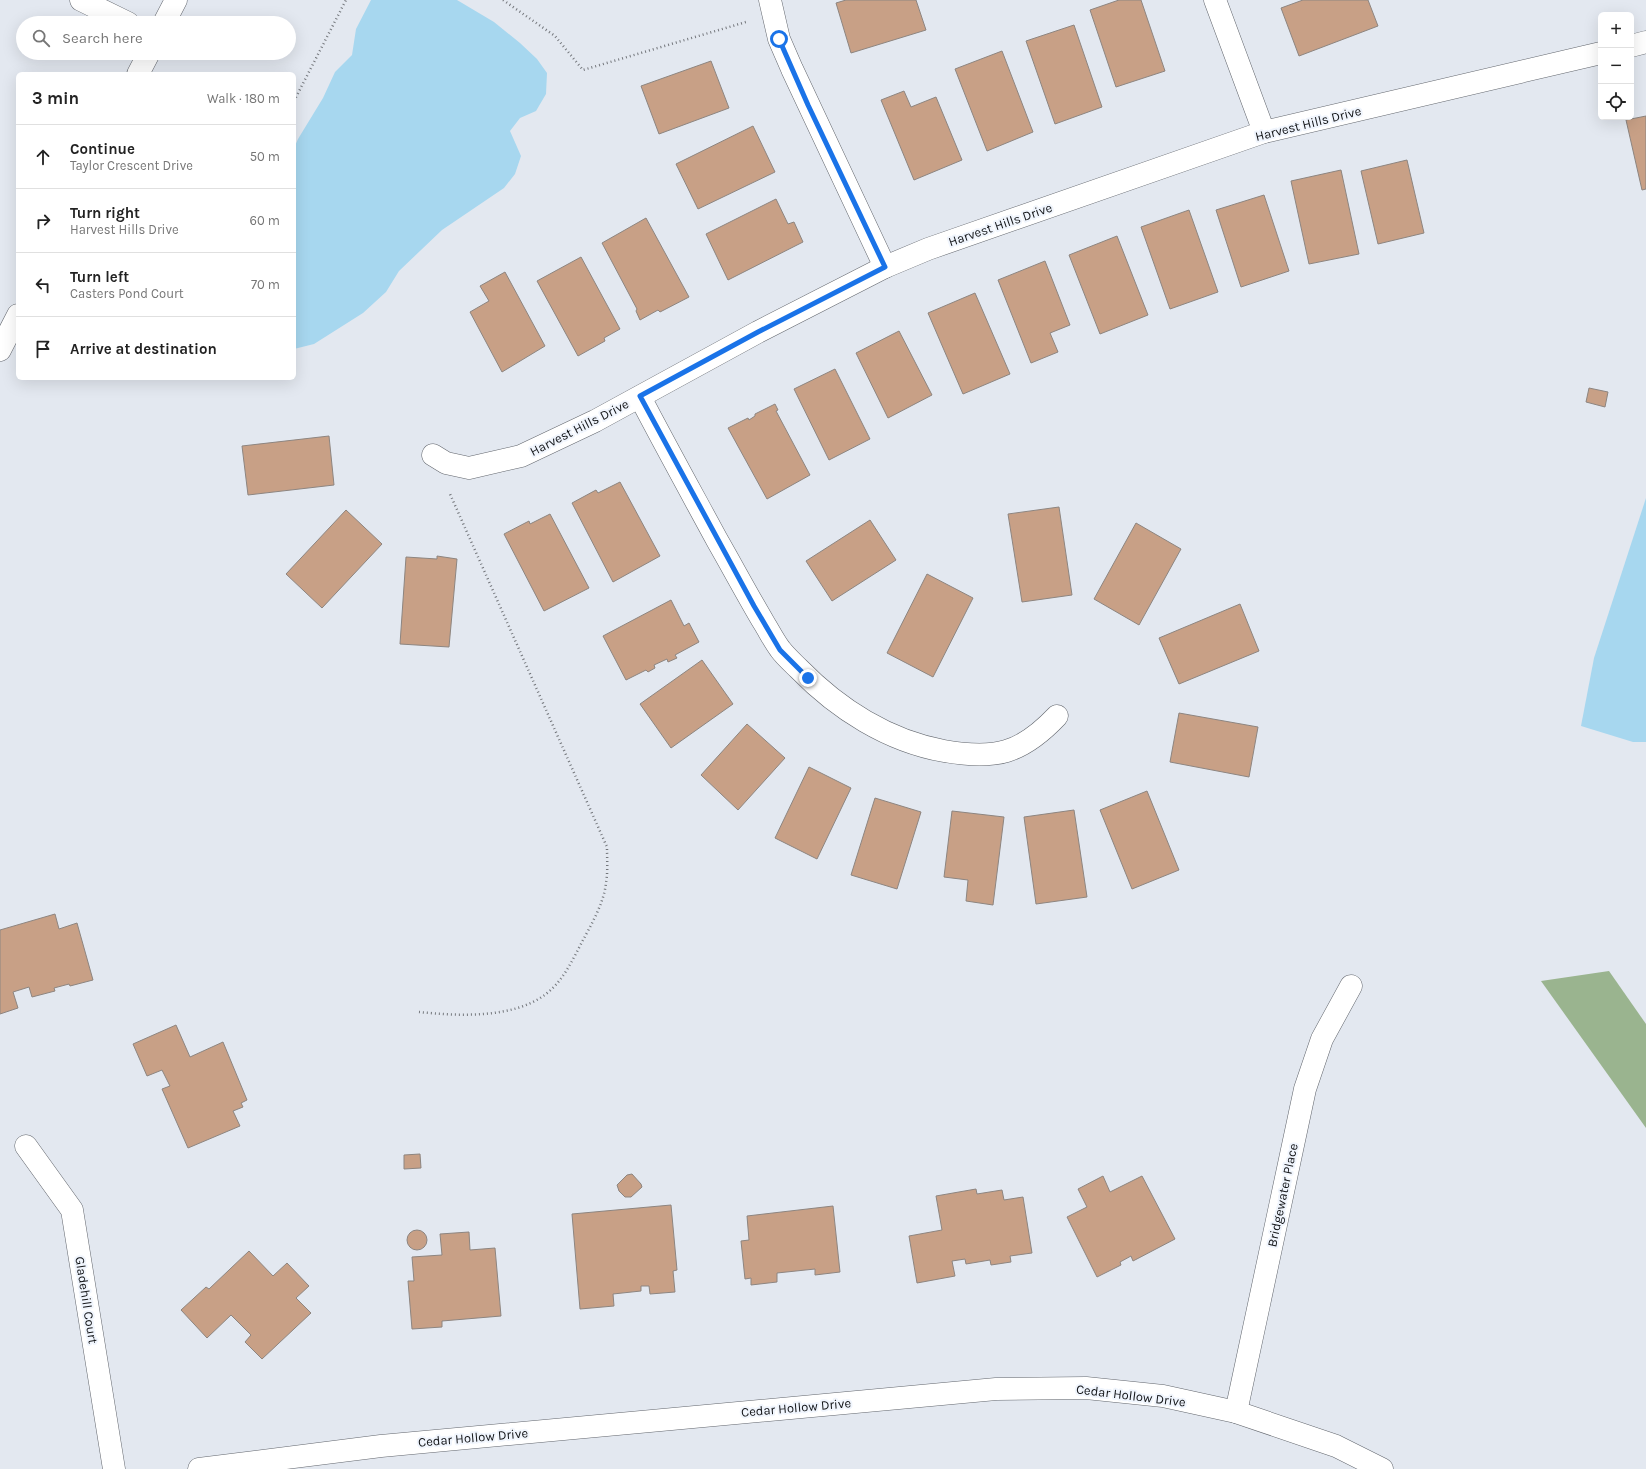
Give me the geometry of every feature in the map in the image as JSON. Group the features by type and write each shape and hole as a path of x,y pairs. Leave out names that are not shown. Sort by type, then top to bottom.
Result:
{"street":[{"path":"81,0 114,16"},
{"path":"168,16 176,0"},
{"path":"1215,0 1264,132"},
{"path":"771,7 779,39 792,69 885,267"},
{"path":"1634,45 1646,42"},
{"name":"Harvest Hills Drive","path":"433,455 446,463 469,468 521,456 595,421 758,332 885,267 928,249 1264,132 1598,54"},
{"path":"139,72 145,60"},
{"path":"0,350 16,319"},
{"path":"640,396 754,606 780,650 838,705 872,726 904,740 935,749 967,755 987,755 1011,750 1030,741 1057,716"},
{"name":"Bridgewater Place","path":"1236,1412 1304,1089 1322,1039 1351,986"},
{"name":"Gladehill Court","path":"26,1146 72,1210 114,1469"},
{"name":"Cedar Hollow Drive","path":"199,1469 381,1446 996,1388 1086,1388 1163,1396 1236,1412 1336,1446 1382,1469"}],"path":[{"path":"296,97 346,0"},
{"path":"503,0 555,36 583,70 771,7"},
{"path":"419,1012 449,1015 487,1014 522,1007 546,994 565,973 601,902 606,884 607,847 433,455"}],"green space":[{"path":"1609,971 1646,1024 1646,1128 1541,981"}],"water":[{"path":"371,0 457,0 494,22 537,59 547,73 546,94 536,111 520,118 510,131 521,156 515,174 504,188 442,230 399,271 386,292 363,313 314,344 296,348 296,144 323,98 335,72 352,55 356,29"},
{"path":"1646,498 1646,742 1633,742 1581,726 1594,658"}],"building":[{"path":"846,0 916,0 926,30 851,53 836,3"},
{"path":"1119,0 1141,0 1165,71 1116,87 1090,10"},
{"path":"1303,0 1368,0 1378,26 1299,56 1281,8"},
{"path":"1074,25 1102,107 1055,124 1026,41"},
{"path":"1002,51 1033,132 987,151 955,69"},
{"path":"711,61 729,108 659,134 641,86"},
{"path":"904,91 911,107 936,97 962,160 914,180 881,100"},
{"path":"1646,116 1646,189 1642,190 1626,120 1634,120 1634,118"},
{"path":"753,126 775,172 698,209 676,164"},
{"path":"1407,160 1424,233 1378,244 1361,171"},
{"path":"1341,170 1359,254 1309,264 1291,181"},
{"path":"1264,195 1289,271 1241,287 1216,210"},
{"path":"776,199 788,224 794,222 803,242 728,280 706,234"},
{"path":"1189,210 1218,292 1170,309 1141,227"},
{"path":"646,218 689,297 660,312 658,310 640,320 636,311 637,309 602,243"},
{"path":"1117,236 1148,315 1100,334 1069,255"},
{"path":"581,257 620,329 604,338 605,341 578,356 537,281"},
{"path":"1045,261 1070,325 1050,333 1058,352 1031,363 998,280"},
{"path":"505,272 545,346 502,372 470,312 489,301 480,286"},
{"path":"975,293 1010,374 963,394 928,313"},
{"path":"899,331 932,395 888,418 856,353"},
{"path":"835,369 870,439 829,460 794,389"},
{"path":"1589,388 1608,392 1605,407 1586,402"},
{"path":"775,404 778,410 776,411 810,475 767,499 728,428 748,418 749,420 755,416 755,414"},
{"path":"329,436 334,485 248,495 242,446"},
{"path":"620,482 660,556 613,582 572,503 596,490 598,493"},
{"path":"1059,507 1072,595 1022,602 1008,514"},
{"path":"346,510 382,544 322,608 286,574"},
{"path":"550,514 589,588 544,611 504,534 529,521 530,524"},
{"path":"870,520 896,560 832,601 806,561"},
{"path":"1136,523 1181,549 1139,625 1094,599"},
{"path":"437,556 457,559 449,647 400,644 406,557 437,559"},
{"path":"927,574 973,598 933,677 887,653"},
{"path":"671,600 684,626 689,623 699,642 675,655 677,658 668,662 667,659 654,665 655,668 648,672 646,670 626,680 603,636"},
{"path":"1240,604 1259,651 1179,684 1159,638"},
{"path":"702,660 733,704 671,748 640,704"},
{"path":"1179,713 1258,727 1249,777 1170,762"},
{"path":"747,724 785,758 738,810 701,775"},
{"path":"809,767 851,788 817,859 775,838"},
{"path":"1147,791 1179,870 1132,889 1100,810"},
{"path":"875,798 921,812 897,889 851,875"},
{"path":"1074,810 1087,897 1036,904 1024,817"},
{"path":"952,811 1004,817 993,905 966,901 968,880 944,877"},
{"path":"55,914 59,929 77,923 93,980 70,986 69,984 54,988 55,991 32,997 29,987 13,992 18,1008 0,1014 0,930"},
{"path":"176,1025 190,1057 223,1042 247,1100 241,1103 243,1107 233,1111 240,1126 188,1148 162,1089 170,1086 162,1070 147,1076 133,1044"},
{"path":"420,1154 421,1168 404,1169 404,1155"},
{"path":"632,1174 642,1187 631,1197 625,1197 619,1191 617,1185 627,1175"},
{"path":"1103,1176 1110,1192 1142,1176 1175,1239 1133,1261 1131,1256 1120,1262 1121,1265 1097,1277 1067,1217 1087,1207 1078,1189"},
{"path":"976,1189 977,1194 1002,1190 1004,1200 1023,1197 1032,1253 1010,1256 1011,1262 991,1265 990,1260 966,1264 965,1259 952,1261 955,1276 917,1283 909,1236 942,1230 936,1196"},
{"path":"671,1205 677,1270 673,1271 675,1292 650,1294 649,1286 641,1286 641,1291 613,1294 614,1306 580,1309 572,1214"},
{"path":"833,1206 840,1272 815,1275 815,1269 777,1273 777,1282 751,1285 751,1278 745,1279 741,1241 749,1240 747,1216"},
{"path":"417,1230 424,1233 427,1240 424,1247 417,1250 410,1247 407,1240 410,1233"},
{"path":"469,1232 470,1250 495,1248 501,1316 442,1321 442,1327 412,1329 408,1281 414,1281 412,1257 442,1255 440,1234"},
{"path":"249,1251 273,1276 287,1263 309,1286 296,1298 311,1313 262,1359 245,1342 251,1335 231,1315 207,1338 181,1310 206,1287 209,1289"}],"route":[{"path":"779,39 831,156 885,267 758,332 640,396 664,443 780,650 808,678"}]}
